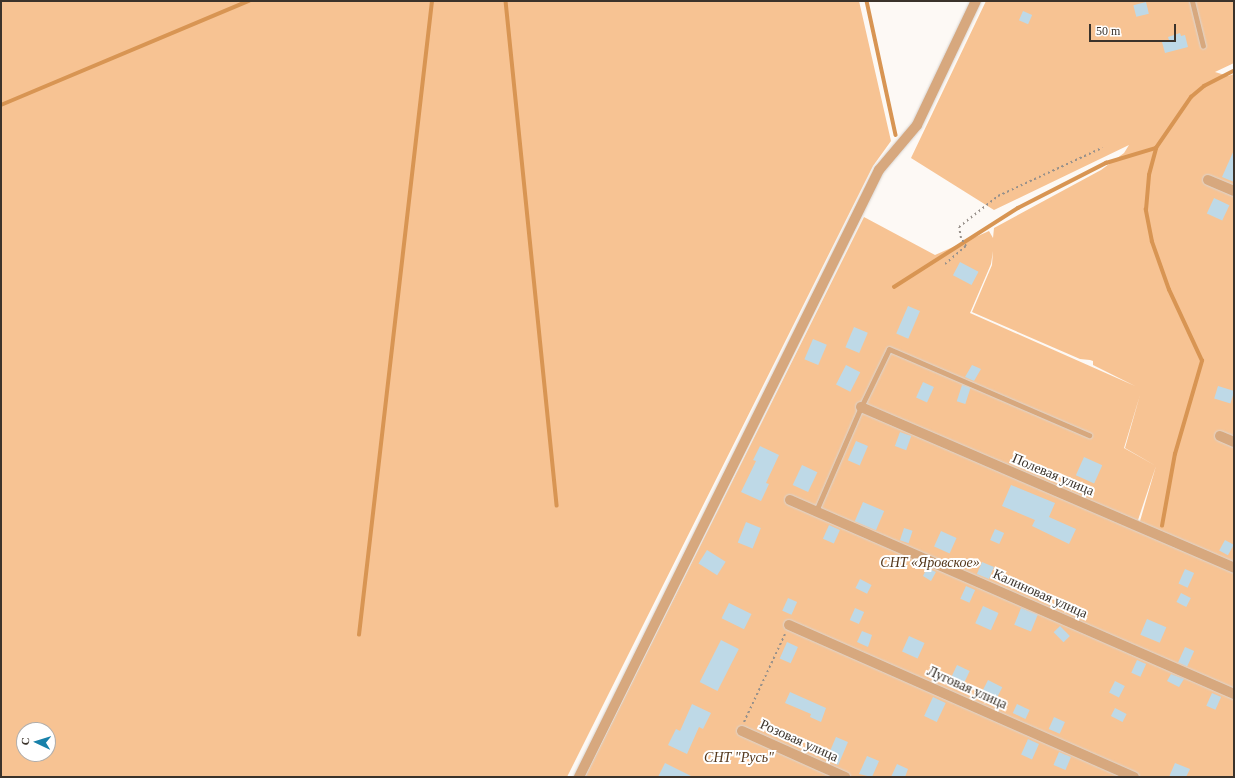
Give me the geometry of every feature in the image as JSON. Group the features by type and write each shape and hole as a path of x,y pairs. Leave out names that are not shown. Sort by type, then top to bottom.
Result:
{"street":[{"path":"578,777 879,170 917,125 976,1"},
{"path":"1208,180 1234,191"},
{"name":"Полевая улица","path":"861,407 1234,568"},
{"path":"1220,436 1234,442"},
{"name":"Калиновая улица","path":"790,500 1234,694"},
{"name":"Луговая улица","path":"789,625 1134,777"},
{"name":"Розовая улица","path":"742,731 845,777"}],"lane":[{"path":"1192,1 1203,46"},
{"path":"816,512 861,407 889,349 1089,435"}],"path":[{"path":"945,264 966,246 961,238 959,227 998,196 1102,148"},
{"path":"742,731 743,723 789,625"}],"green space":[{"path":"1,1 859,1 891,141 873,166 567,777 1,777"},
{"name":"СНТ «Яровское»","path":"986,1 1234,1 1234,63 1215,72 1228,76 1234,74 1234,777 585,777 864,217 935,255 989,231 993,238 994,228 1101,170 1124,153 1129,145 994,210 911,158","holes":["993,251 992,265 972,312 1080,359 1093,361 1093,365 1135,386 970,313 991,264","1140,395 1125,448 1156,466 1124,448","1156,466 1140,521 1138,520"]}],"building":[{"path":"1146,2 1149,14 1136,17 1133,5"},
{"path":"1023,11 1032,15 1028,24 1019,20"},
{"path":"1180,33 1181,36 1185,35 1188,47 1165,53 1162,42 1169,40 1168,37"},
{"path":"1234,150 1234,182 1222,177"},
{"path":"1214,198 1229,205 1222,221 1207,213"},
{"path":"960,262 979,272 971,285 953,275"},
{"path":"908,306 920,311 908,339 896,334"},
{"path":"854,327 868,333 859,353 845,347"},
{"path":"813,339 827,345 818,365 804,359"},
{"path":"846,365 860,372 850,392 836,385"},
{"path":"972,365 981,369 974,381 965,377"},
{"path":"923,382 934,387 927,402 916,398"},
{"path":"962,385 971,388 965,404 957,401"},
{"path":"1218,386 1234,391 1230,403 1214,398"},
{"path":"900,432 911,436 906,450 895,446"},
{"path":"856,441 868,446 860,465 848,460"},
{"path":"760,446 779,455 766,483 769,484 761,501 741,492 756,461 753,460"},
{"path":"1084,457 1102,465 1094,483 1076,475"},
{"path":"802,465 817,472 808,492 793,485"},
{"path":"1011,485 1055,503 1049,517 1076,529 1069,544 1032,526 1035,520 1002,506"},
{"path":"863,502 884,511 876,530 855,521"},
{"path":"746,522 761,528 753,548 738,542"},
{"path":"829,525 840,530 834,544 823,539"},
{"path":"904,528 913,531 909,543 900,540"},
{"path":"995,529 1004,533 999,544 990,540"},
{"path":"941,531 957,538 950,553 934,547"},
{"path":"1225,540 1234,545 1228,555 1219,550"},
{"path":"707,550 726,562 717,575 699,564"},
{"path":"982,562 994,567 989,579 977,574"},
{"path":"927,568 936,572 931,581 923,576"},
{"path":"1185,569 1194,573 1188,588 1178,584"},
{"path":"860,579 872,585 867,594 855,588"},
{"path":"966,586 975,590 969,603 960,599"},
{"path":"1181,593 1191,598 1186,607 1176,602"},
{"path":"788,598 797,602 791,615 782,611"},
{"path":"729,603 751,614 744,629 722,618"},
{"path":"983,606 999,613 991,630 975,623"},
{"path":"855,608 864,612 859,624 850,620"},
{"path":"1021,608 1038,615 1031,631 1014,625"},
{"path":"1147,619 1166,627 1160,643 1140,635"},
{"path":"1060,626 1070,636 1064,642 1054,632"},
{"path":"862,631 872,635 868,647 857,642"},
{"path":"909,636 925,643 918,658 902,652"},
{"path":"721,640 739,649 717,691 700,682"},
{"path":"787,642 798,647 791,663 780,658"},
{"path":"1185,647 1194,651 1187,667 1178,663"},
{"path":"1137,660 1146,664 1140,677 1131,673"},
{"path":"957,665 970,671 962,687 949,681"},
{"path":"1171,674 1184,679 1179,687 1167,681"},
{"path":"988,680 1002,687 995,702 980,695"},
{"path":"1115,681 1125,686 1119,698 1109,693"},
{"path":"790,692 826,708 821,722 810,717 811,714 785,703"},
{"path":"1212,693 1221,697 1215,710 1206,706"},
{"path":"933,697 946,703 937,722 924,716"},
{"path":"692,704 711,713 703,729 699,727 687,754 668,745 676,729 680,731"},
{"path":"1017,704 1030,710 1025,719 1013,713"},
{"path":"1115,708 1127,714 1122,722 1111,716"},
{"path":"1054,717 1065,722 1060,734 1049,729"},
{"path":"836,737 848,742 838,765 826,760"},
{"path":"1028,739 1039,744 1032,759 1021,755"},
{"path":"1059,752 1071,757 1065,770 1054,765"},
{"path":"867,756 879,761 872,777 859,774"},
{"path":"665,763 693,777 658,777"},
{"path":"1175,763 1190,769 1186,777 1169,777"},
{"path":"897,764 908,769 905,777 891,777"}],"waterway":[{"path":"1,105 249,1"},
{"path":"359,635 432,1"},
{"path":"506,1 557,505"},
{"path":"867,1 896,135"},
{"path":"1162,526 1175,454 1202,361 1169,290 1152,242 1146,210 1149,175 1156,148 1191,97 1204,86 1234,71"},
{"path":"894,287 1018,208 1106,163 1156,148"}],"park label":[{"name":"СНТ \"Русь\"","path":"739,758"}]}
